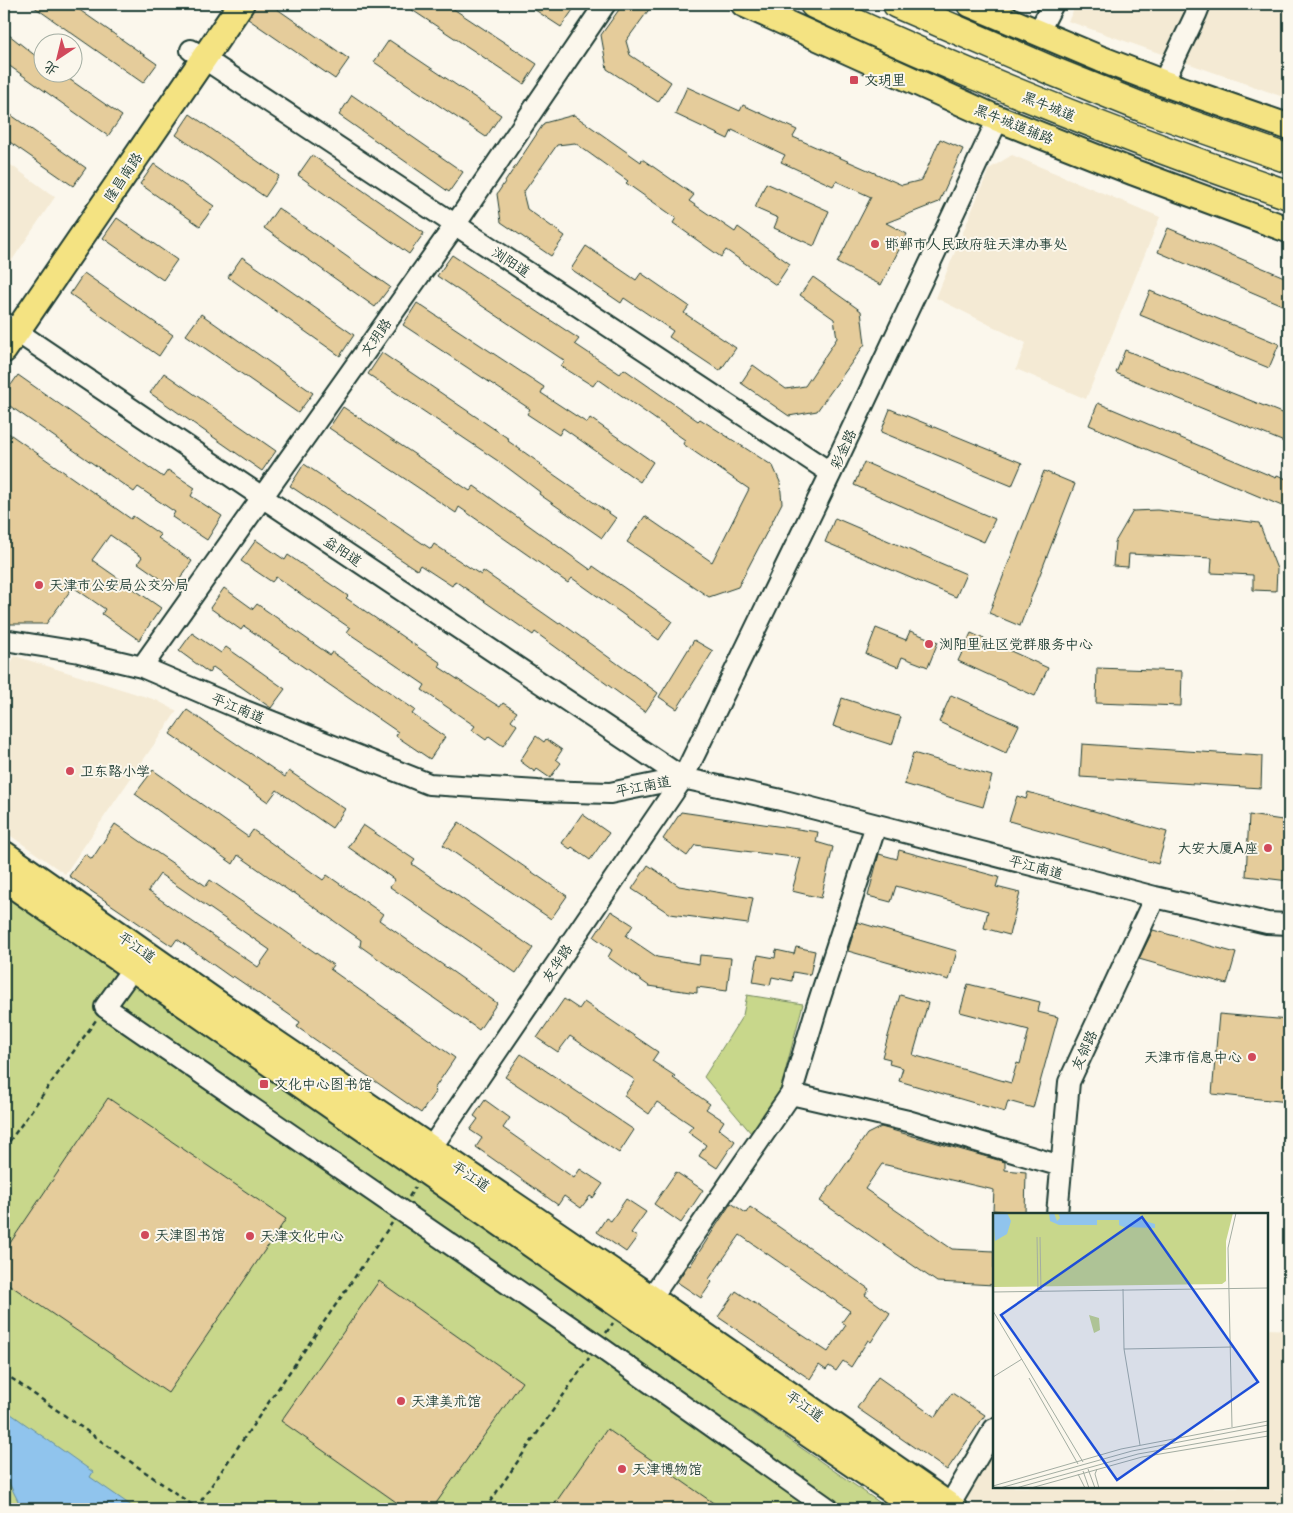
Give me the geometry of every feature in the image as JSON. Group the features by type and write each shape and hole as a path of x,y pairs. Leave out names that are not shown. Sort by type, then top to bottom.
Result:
{"highway":[{"name":"黑牛城道","path":"814,4 963,71 1074,117 1289,195"},
{"path":"897,4 1052,71 1144,108 1289,159"}],"main road":[{"name":"隆昌南路","path":"197,55 222,4"},
{"name":"隆昌南路","path":"7,332 197,55 241,4"},
{"name":"黑牛城道辅路","path":"744,4 998,119 1289,230"},
{"path":"970,4 1163,83 1289,127"},
{"name":"平江道","path":"4,854 214,1001 623,1308 938,1507"},
{"name":"平江道","path":"4,879 133,968 428,1160 651,1298 938,1507"}],"street":[{"name":"文玥路","path":"142,667 455,225 605,4"},
{"path":"1038,33 1053,4"},
{"path":"1163,83 1200,4"},
{"name":"浏阳道","path":"197,55 832,473"},
{"name":"彩金路","path":"683,778 832,473 998,119"},
{"name":"益阳道","path":"7,332 262,497 683,778"},
{"name":"平江南道","path":"4,640 79,652 142,667 244,711 429,784 538,791 610,793 683,778 781,800 1155,897 1267,923 1289,924"},
{"name":"友华路","path":"428,1160 683,778"},
{"path":"651,1298 791,1094 817,1006 876,825"},
{"name":"友邻路","path":"1056,1213 1068,1082 1155,897"},
{"path":"133,968 106,1007 597,1345 829,1509"},
{"path":"791,1094 908,1121 1061,1166"},
{"path":"938,1507 993,1430"}],"path":[{"path":"4,1149 106,1007"},
{"path":"4,1373 197,1509 400,1210 428,1160"},
{"path":"485,1509 623,1308"}],"shaded area":[{"path":"1077,4 1289,4 1289,99 1068,21"},
{"path":"1012,155 1160,217 1086,399 1016,369 1026,343 936,298 989,169"},
{"path":"4,160 55,197 4,272"},
{"name":"卫东路小学","path":"15,656 156,700 177,711 65,874 4,831 4,674"},
{"path":"1268,1329 1289,1330 1289,1509 981,1509 962,1497 993,1442 993,1488 1268,1488"}],"green space":[{"name":"天津文化中心","path":"4,895 106,964 889,1509 4,1509"},
{"path":"747,995 803,1004 780,1091 751,1133 704,1077 743,1015"}],"water":[{"path":"4,1409 93,1472 90,1477 136,1509 22,1509 4,1473"}],"building":[{"path":"30,4 71,4 157,64 143,83 82,40 82,32 70,32"},
{"path":"257,4 270,4 349,59 335,79 248,19"},
{"path":"403,4 446,4 537,64 524,84"},
{"path":"526,4 577,4 561,27"},
{"path":"623,4 653,4 626,41 630,55 671,82 658,102 607,69 601,35"},
{"path":"4,31 32,53 32,82 4,62"},
{"path":"389,40 501,115 486,137 374,62"},
{"path":"32,82 73,82 122,116 108,136"},
{"path":"687,87 740,111 743,105 797,130 793,137 902,185 922,180 940,139 963,149 939,202 886,223 907,234 881,285 837,263 871,197 836,181 833,186 781,162 785,155 732,130 728,139 675,114"},
{"path":"352,95 463,172 449,192 339,115"},
{"path":"4,110 86,168 73,186 4,138"},
{"path":"190,114 279,176 265,197 176,135"},
{"path":"574,115 641,162 642,159 694,195 689,201 735,232 738,227 790,264 776,285 726,250 721,257 673,223 676,218 626,183 628,181 575,143 557,145 523,193 527,209 565,236 551,256 501,222 497,194 544,123"},
{"path":"312,155 424,233 409,254 298,175"},
{"path":"154,164 214,206 200,226 140,184"},
{"path":"766,183 829,211 814,246 774,228 778,218 755,208"},
{"path":"278,208 390,287 375,307 264,228"},
{"path":"117,218 177,260 163,280 103,238"},
{"path":"1168,228 1289,279 1289,308 1158,252"},
{"path":"586,246 636,280 641,273 689,306 684,313 736,348 720,371 669,337 673,331 624,298 621,303 571,269"},
{"path":"452,255 579,339 575,344 620,374 624,369 698,421 700,419 773,466 780,482 782,503 738,587 709,597 627,542 645,516 712,562 749,489 683,444 685,440 598,379 593,386 561,366 565,361 437,276"},
{"path":"242,257 354,335 340,356 228,277"},
{"path":"84,273 173,335 159,356 70,294"},
{"path":"813,277 861,311 865,344 817,411 789,416 741,383 753,365 786,389 805,386 837,338 834,319 800,295"},
{"path":"1150,291 1279,344 1269,368 1140,315"},
{"path":"417,303 544,387 541,393 587,423 590,418 653,462 640,482 563,428 559,435 527,414 530,409 403,325"},
{"path":"201,314 313,393 298,413 186,335"},
{"path":"1125,350 1289,416 1289,444 1116,373"},
{"path":"382,353 509,439 508,441 540,465 616,518 602,538 539,494 540,492 504,465 368,374"},
{"path":"164,373 276,451 262,471 150,393"},
{"path":"18,375 163,477 168,470 195,488 191,496 222,516 207,540 172,517 175,512 138,487 134,492 4,402 4,395"},
{"path":"1098,403 1276,478 1277,475 1289,480 1289,509 1089,425"},
{"path":"343,407 470,491 474,486 591,570 593,566 672,621 659,640 572,578 568,583 459,507 456,513 329,428"},
{"path":"890,409 1022,463 1012,486 881,432"},
{"path":"4,430 131,519 133,516 161,535 158,538 192,561 174,588 138,563 142,557 110,535 92,560 161,608 139,640 102,614 105,609 73,587 46,624 4,624"},
{"path":"864,462 995,519 984,542 854,485"},
{"path":"304,464 431,549 434,544 481,575 483,571 559,624 560,622 658,693 645,712 535,632 533,635 455,581 452,586 420,565 417,570 290,486"},
{"path":"1044,471 1075,484 1020,626 989,613"},
{"path":"1157,510 1259,523 1277,569 1276,591 1253,590 1253,575 1211,573 1212,558 1129,554 1128,567 1113,566 1115,542 1133,511"},
{"path":"835,518 966,574 956,597 825,542"},
{"path":"256,540 285,560 288,555 348,596 346,598 441,663 439,667 492,702 500,707 503,703 517,712 511,720 517,725 503,746 489,736 486,740 472,730 475,726 422,690 425,685 347,632 350,628 276,577 272,582 241,561"},
{"path":"224,588 253,609 257,604 330,655 332,652 415,710 412,714 445,737 430,759 396,736 398,732 244,626 241,630 210,608"},
{"path":"876,628 906,640 910,631 938,642 928,667 902,657 898,667 866,654"},
{"path":"192,633 221,653 226,647 285,689 271,708 213,667 209,673 179,651"},
{"path":"971,633 1048,668 1035,696 958,661"},
{"path":"694,640 713,651 677,709 659,697"},
{"path":"1097,668 1182,671 1181,706 1096,703"},
{"path":"951,695 1019,725 1006,753 939,722"},
{"path":"842,698 901,717 892,745 833,726"},
{"path":"187,710 285,777 289,771 345,809 332,828 277,790 268,802 170,734"},
{"path":"536,736 544,742 546,739 562,750 556,759 561,763 550,778 537,769 535,772 520,761"},
{"path":"1082,744 1262,756 1261,788 1080,777"},
{"path":"913,753 992,776 983,807 904,784"},
{"path":"153,770 248,837 253,830 323,880 327,875 383,914 379,920 497,1003 479,1030 360,946 361,940 293,892 238,855 233,864 135,794"},
{"path":"1028,792 1167,832 1158,864 1009,821 1017,796 1026,799"},
{"path":"681,812 818,832 816,842 833,847 821,898 792,891 801,858 695,845 687,856 663,839"},
{"path":"582,814 609,833 590,860 572,847 570,849 562,843"},
{"name":"大安大厦A座","path":"1249,815 1289,821 1289,881 1246,876"},
{"path":"459,822 567,896 551,919 443,845"},
{"path":"115,824 206,886 210,880 286,932 333,965 330,969 455,1058 434,1089 436,1091 421,1113 297,1027 300,1022 233,976 232,978 177,939 172,946 69,876 85,854 92,859","holes":["160,874 270,950 258,967 148,891"]},
{"path":"363,825 415,860 412,864 533,948 516,973 390,887 395,880 348,847"},
{"path":"899,850 999,877 996,887 1020,893 1009,935 984,928 988,911 896,886 891,902 868,896 879,854 897,859"},
{"path":"648,865 679,886 753,898 748,924 670,914 632,889"},
{"path":"611,911 633,925 626,936 657,957 699,964 700,955 731,958 727,991 697,987 697,993 649,986 608,957 612,950 594,937"},
{"path":"857,922 957,951 949,980 848,951"},
{"path":"1153,930 1236,953 1227,984 1139,959"},
{"path":"796,947 815,951 810,975 793,972 792,981 772,977 770,985 753,982 758,955 775,958 776,950 794,954"},
{"path":"968,984 1040,1002 1038,1012 1058,1017 1033,1108 1008,1101 1005,1112 899,1081 903,1068 889,1064 890,1059 882,1057 900,995 928,1003 913,1055 1011,1083 1017,1063 1020,1064 1029,1030 960,1012"},
{"path":"564,999 579,1009 584,1002 658,1052 652,1061 675,1076 673,1078 710,1104 706,1109 724,1121 719,1129 735,1141 717,1168 699,1156 706,1145 688,1132 693,1126 657,1102 649,1114 624,1096 635,1080 570,1036 558,1052 537,1038"},
{"name":"天津市信息中心","path":"1219,1014 1289,1020 1289,1102 1212,1094"},
{"path":"521,1054 634,1130 619,1153 505,1077"},
{"name":"天津图书馆","path":"108,1098 286,1219 168,1393 4,1281 4,1252"},
{"path":"485,1100 510,1118 503,1128 574,1178 580,1169 603,1184 593,1198 590,1196 581,1208 564,1196 558,1205 476,1147 482,1138 470,1130 478,1119 474,1116"},
{"path":"881,1127 1005,1162 1005,1170 1026,1172 1025,1213 993,1210 994,1190 882,1164 865,1189 952,1249 993,1251 993,1285 937,1282 820,1201 867,1134"},
{"path":"676,1172 703,1190 681,1223 654,1204"},
{"path":"626,1199 646,1212 631,1233 637,1237 626,1252 597,1232 606,1218 611,1221"},
{"path":"731,1203 746,1213 750,1207 869,1289 865,1295 890,1313 871,1342 868,1340 851,1367 843,1361 836,1371 829,1366 826,1370 819,1365 810,1379 718,1317 736,1291 828,1352 846,1325 842,1322 850,1311 740,1235 709,1279 712,1282 701,1298 677,1282 688,1265 690,1266"},
{"name":"天津美术馆","path":"379,1281 522,1382 432,1509 406,1509 281,1421"},
{"path":"878,1377 935,1417 952,1393 985,1415 947,1470 857,1408"},
{"name":"天津博物馆","path":"607,1429 722,1509 551,1509"}],"place":[{"name":"文玥里","path":"854,80"},
{"name":"邯郸市人民政府驻天津办事处","path":"875,244"},
{"name":"天津市公安局公交分局","path":"39,585"},
{"name":"浏阳里社区党群服务中心","path":"929,644"},
{"name":"卫东路小学","path":"70,771"},
{"name":"大安大厦A座","path":"1268,848"},
{"name":"天津市信息中心","path":"1252,1057"},
{"name":"文化中心图书馆","path":"264,1084"},
{"name":"天津图书馆","path":"145,1235"},
{"name":"天津文化中心","path":"250,1236"},
{"name":"天津美术馆","path":"401,1401"},
{"name":"天津博物馆","path":"622,1469"}]}
